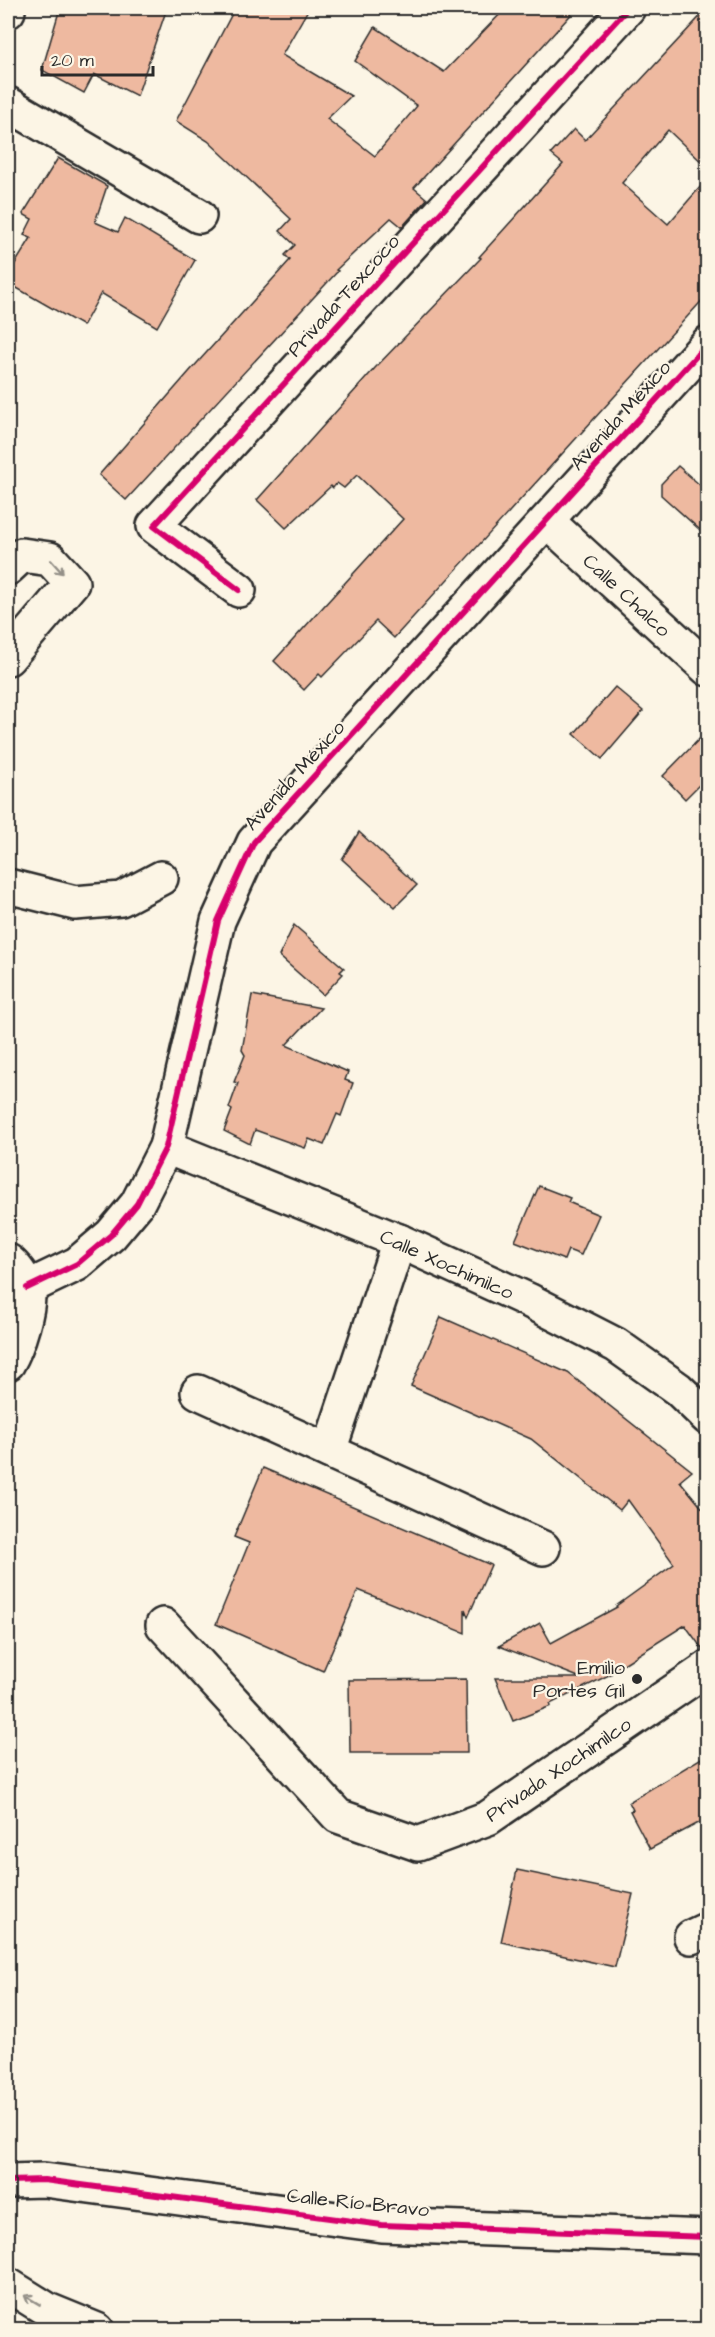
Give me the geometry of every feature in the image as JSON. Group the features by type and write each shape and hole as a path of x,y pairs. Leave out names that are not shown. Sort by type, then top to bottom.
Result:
{"street":[{"name":"Privada Texcoco","path":"238,590 154,526 628,8"},
{"path":"8,104 199,216"},
{"name":"Avenida México","path":"27,1288 78,1264 111,1235 137,1204 166,1147 218,921 254,842 708,343"},
{"name":"Calle Chalco","path":"547,521 708,669"},
{"path":"8,568 22,555 50,559 72,583 8,658"},
{"path":"8,886 75,903 121,899 161,878"},
{"name":"Calle Xochimilco","path":"166,1147 399,1241 528,1300 616,1345 678,1389 708,1418"},
{"path":"329,1451 399,1241"},
{"path":"8,1261 27,1288 24,1322 8,1363"},
{"path":"198,1392 543,1548"},
{"name":"Privada Xochimilco","path":"163,1625 338,1816 418,1844 488,1818 708,1668"},
{"name":"Calle Río Bravo","path":"8,2181 44,2180 382,2225 708,2237"},
{"path":"8,2285 48,2310 96,2330"}],"building":[{"path":"60,8 167,8 137,96 94,74 84,93 42,70"},
{"path":"235,8 309,8 282,55 351,96 327,119 375,156 417,106 355,61 375,27 444,72 506,8 577,8 414,188 427,199 402,227 391,218 336,270 338,271 126,500 99,475 290,260 285,255 295,245 280,231 291,219 208,141 176,121"},
{"path":"708,8 708,168 668,130 622,183 668,224 708,178 708,294 394,638 376,621 322,677 319,674 304,690 274,661 403,519 357,475 344,488 337,483 333,488 331,486 286,528 257,500 375,368 481,258 479,257 563,164 551,154 574,129 585,140"},
{"path":"58,158 107,186 95,222 118,232 125,218 195,260 157,327 101,293 83,326 8,283 8,275 31,238 24,235 32,219 23,214"},
{"path":"678,466 708,492 708,537 661,495 661,484"},
{"path":"615,687 643,711 602,759 574,734"},
{"path":"708,730 708,776 685,799 663,776"},
{"path":"359,832 417,885 395,907 342,859"},
{"path":"294,925 344,968 340,972 343,974 323,995 279,956"},
{"path":"252,995 321,1008 286,1045 348,1072 345,1080 353,1083 341,1116 337,1114 324,1145 309,1139 305,1148 255,1130 250,1144 224,1131 238,1083 234,1082 245,1055 242,1050"},
{"path":"539,1186 570,1198 568,1202 599,1215 581,1255 568,1250 564,1260 515,1241"},
{"path":"441,1317 568,1373 692,1471 680,1481 708,1515 708,1649 703,1650 685,1625 611,1674 550,1704 551,1706 513,1721 495,1678 581,1678 499,1646 540,1623 551,1643 617,1607 674,1564 628,1500 620,1510 531,1439 411,1386"},
{"path":"263,1468 491,1565 468,1617 465,1609 465,1633 358,1590 323,1671 216,1624 249,1543 234,1537"},
{"path":"466,1679 467,1753 350,1753 349,1680"},
{"path":"708,1754 708,1818 650,1849 630,1811 633,1810 629,1802"},
{"path":"517,1870 633,1894 615,1967 501,1942"}],"cycle path":[{"path":"239,590 154,526 628,8"},
{"path":"27,1288 77,1264 111,1235 137,1204 166,1147 218,921 254,842 708,343"},
{"path":"8,2181 44,2180 382,2225 708,2237"}],"place":[{"name":"Emilio Portes Gil","path":"637,1679"}]}
